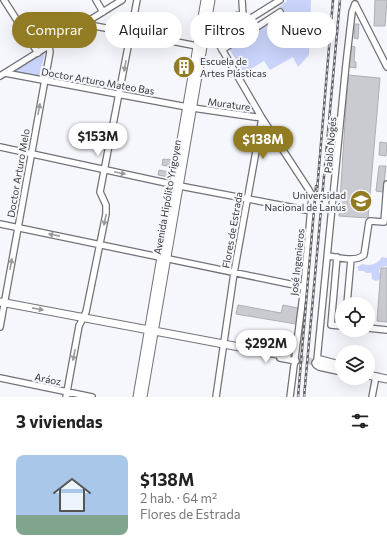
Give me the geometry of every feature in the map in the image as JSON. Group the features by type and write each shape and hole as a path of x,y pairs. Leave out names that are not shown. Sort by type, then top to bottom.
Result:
{"main road":[{"name":"Avenida Hipólito Yrigoyen","path":"203,12 205,0"},
{"name":"Avenida Hipólito Yrigoyen","path":"209,12 211,0"},
{"name":"Avenida Hipólito Yrigoyen","path":"190,107 197,48"},
{"name":"Avenida Hipólito Yrigoyen","path":"137,397 151,331 190,107 202,48"},
{"path":"2,302 287,356"},
{"name":"Avenida Hipólito Yrigoyen","path":"143,397 151,331"},
{"path":"318,361 335,366"},
{"path":"375,376 387,379"}],"street":[{"path":"4,0 38,53"},
{"path":"96,0 103,12"},
{"path":"97,16 122,0"},
{"path":"135,12 137,0"},
{"path":"242,0 243,12"},
{"path":"259,13 280,0"},
{"name":"Pablo Nogés","path":"318,361 346,64 352,12 355,4 387,67"},
{"path":"222,50 267,21"},
{"path":"3,75 46,48"},
{"name":"Doctor Arturo Melo","path":"0,327 2,302 18,228 50,52 49,48"},
{"path":"66,394 79,326 84,318 107,208 100,192 128,48"},
{"name":"José Ingenieros","path":"222,50 262,118 311,193 311,211 304,287 290,397"},
{"name":"Doctor Arturo Mateo Bas","path":"3,75 190,107"},
{"name":"Murature","path":"190,107 262,118"},
{"name":"Flores de Estrada","path":"216,397 226,345 234,273 262,118"},
{"path":"0,147 177,185 311,211"},
{"path":"328,256 343,256 351,259 357,259 364,255 369,222 385,222 387,184"},
{"path":"0,224 304,287"},
{"path":"335,325 330,324 337,257"},
{"path":"348,297 351,259"},
{"path":"375,329 387,330"},
{"path":"226,345 241,351 296,358"},
{"path":"335,364 318,361 315,363 317,366 335,370"},
{"name":"Aráoz","path":"0,378 66,394 92,397"},
{"path":"371,385 372,397"}],"shaded area":[{"path":"286,0 311,0 311,12 277,12 279,7 287,1"},
{"path":"267,19 267,48 309,48 309,55 298,67 293,57 270,70 264,61 244,73 229,48 259,48 259,24"},
{"path":"45,52 40,76 13,71"},
{"path":"382,257 387,258 387,266 381,267 379,271 380,279 376,281 372,279 371,271 371,273 366,273 364,271 359,271 357,267 362,264 368,265 378,262"}],"building":[{"path":"375,0 387,0 385,26 374,26"},
{"path":"355,24 359,24 358,39 354,38"},
{"path":"351,46 355,47 354,62 356,62 356,68 349,67"},
{"name":"Escuela de Artes Plásticas","path":"180,63 189,65 188,70 179,69"},
{"path":"348,75 380,78 368,218 339,216"},
{"path":"380,142 387,143 386,156 379,155"},
{"path":"163,159 172,160 171,167 162,165"},
{"path":"379,166 386,166 383,192 376,191"},
{"path":"159,170 170,172 169,177 158,175"},
{"path":"381,268 387,268 387,322 377,321"},
{"path":"238,305 281,313 283,305 298,308 296,324 236,314"}],"tunnel":[{"path":"287,356 318,363"}],"railway":[{"path":"317,191 333,0"},
{"path":"304,397 340,0"},
{"path":"298,397 316,186"}],"place":[{"name":"Escuela de Artes Plásticas","path":"184,67"},
{"name":"Universidad Nacional de Lanús","path":"361,201"}]}
